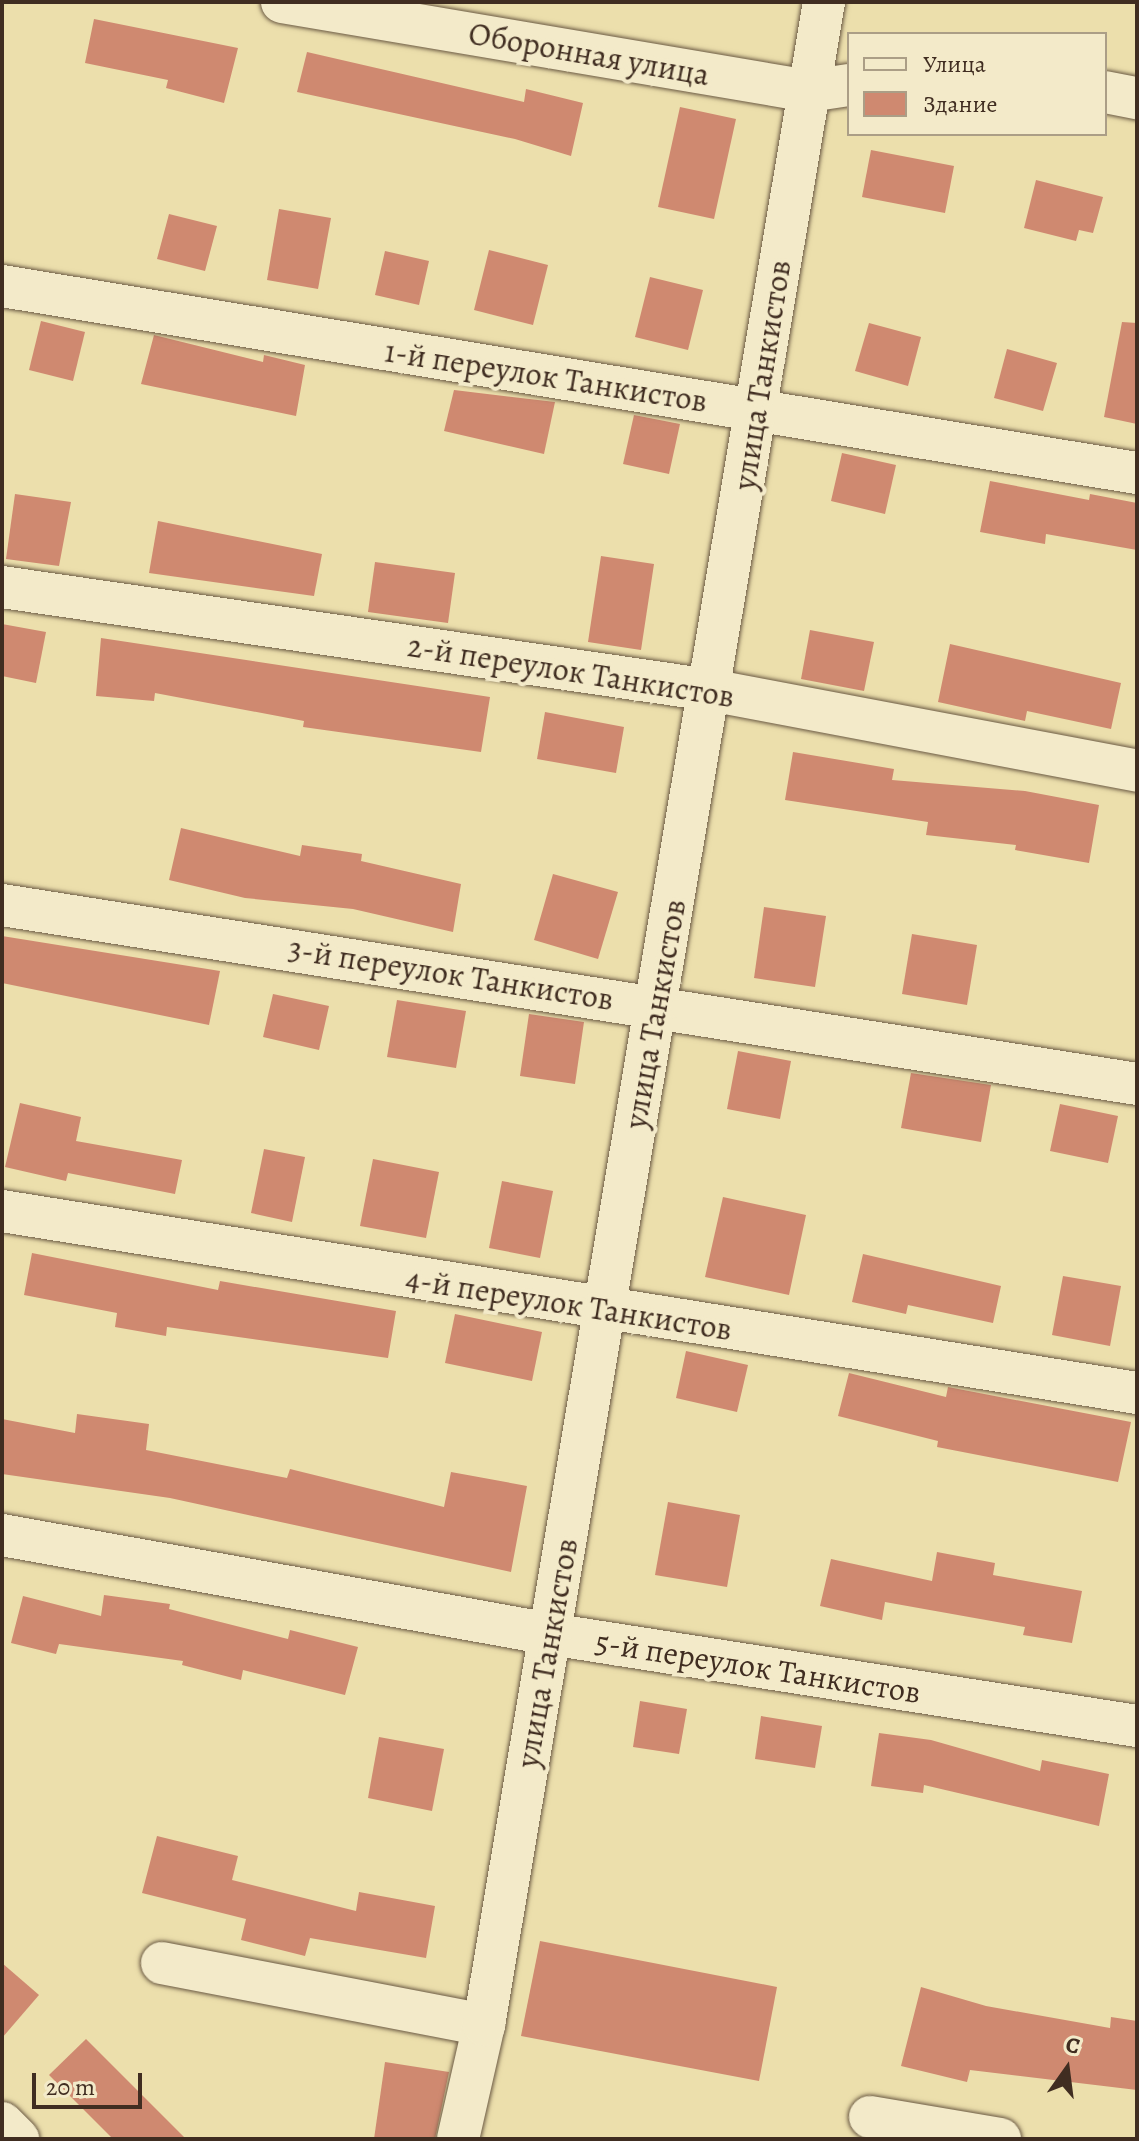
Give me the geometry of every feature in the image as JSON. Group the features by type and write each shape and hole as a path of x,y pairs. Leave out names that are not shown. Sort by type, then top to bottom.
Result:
{"street":[{"name":"Оборонная улица","path":"282,2 358,8 829,88"},
{"name":"улица Танкистов","path":"458,2139 484,2025 756,410 829,88 824,2"},
{"path":"1107,92 1137,98"},
{"name":"1-й переулок Танкистов","path":"2,286 1137,473"},
{"name":"2-й переулок Танкистов","path":"2,587 710,690 1137,771"},
{"name":"3-й переулок Танкистов","path":"2,905 1137,1084"},
{"name":"4-й переулок Танкистов","path":"2,1211 605,1311 1137,1393"},
{"name":"5-й переулок Танкистов","path":"2,1535 550,1634 1137,1726"},
{"path":"162,1963 484,2025"},
{"path":"870,2117 1000,2139"},
{"path":"2,2123 18,2139"}],"building":[{"path":"94,19 238,48 224,103 166,88 168,80 85,63"},
{"path":"307,52 524,102 526,89 583,103 571,156 515,139 297,92"},
{"path":"680,107 736,119 714,219 658,207"},
{"path":"871,150 954,166 945,213 862,197"},
{"path":"1036,180 1103,197 1093,233 1079,230 1076,241 1024,228"},
{"path":"279,209 331,218 318,289 267,280"},
{"path":"169,214 217,226 205,271 157,259"},
{"path":"489,250 548,265 533,325 474,310"},
{"path":"385,251 429,261 419,305 375,295"},
{"path":"650,277 703,290 688,350 635,337"},
{"path":"41,321 85,332 73,381 29,370"},
{"path":"1122,322 1137,323 1137,424 1104,417"},
{"path":"869,323 921,337 908,386 855,371"},
{"path":"154,335 263,362 264,355 305,365 296,416 141,384"},
{"path":"1007,349 1057,363 1043,411 994,398"},
{"path":"454,390 555,402 544,454 444,431"},
{"path":"634,415 680,424 669,474 623,464"},
{"path":"842,453 896,465 885,514 831,501"},
{"path":"990,481 1089,500 1090,494 1137,503 1137,550 1046,534 1045,544 980,532"},
{"path":"15,494 71,502 59,566 6,559"},
{"path":"158,521 322,554 314,596 149,573"},
{"path":"601,556 654,564 641,650 588,642"},
{"path":"375,562 455,573 448,623 368,612"},
{"path":"2,624 46,632 36,683 2,676"},
{"path":"810,630 874,642 864,691 801,679"},
{"path":"101,638 490,697 481,752 303,727 304,721 155,693 154,701 96,696"},
{"path":"950,644 1121,683 1111,729 1027,711 1025,721 938,702"},
{"path":"545,712 624,727 616,773 537,759"},
{"path":"793,752 894,769 892,780 1025,791 1099,805 1089,863 1015,850 1016,845 926,835 928,822 785,800"},
{"path":"181,828 300,856 302,845 362,854 361,861 461,884 453,932 353,909 245,898 169,880"},
{"path":"553,874 618,892 598,959 534,940"},
{"path":"764,907 826,916 815,987 754,978"},
{"path":"912,934 977,945 967,1005 902,994"},
{"path":"2,936 220,971 209,1025 2,983"},
{"path":"273,994 329,1006 319,1050 263,1037"},
{"path":"397,1000 466,1011 456,1068 387,1057"},
{"path":"529,1014 584,1022 575,1084 520,1076"},
{"path":"738,1051 791,1061 780,1119 727,1109"},
{"path":"911,1073 991,1085 981,1142 901,1128"},
{"path":"20,1103 81,1117 76,1141 182,1160 175,1194 68,1173 66,1181 5,1167"},
{"path":"1060,1104 1118,1116 1108,1163 1050,1151"},
{"path":"264,1149 305,1157 292,1222 251,1213"},
{"path":"373,1159 439,1172 426,1238 360,1226"},
{"path":"502,1181 553,1191 540,1258 489,1248"},
{"path":"723,1197 806,1215 789,1295 705,1277"},
{"path":"32,1253 218,1290 220,1281 396,1311 388,1358 167,1327 166,1336 115,1327 117,1313 24,1295"},
{"path":"863,1254 1001,1286 993,1323 908,1305 906,1314 852,1302"},
{"path":"1063,1276 1121,1286 1110,1346 1052,1335"},
{"path":"455,1314 542,1332 532,1381 445,1363"},
{"path":"686,1351 748,1365 737,1412 676,1398"},
{"path":"849,1373 946,1397 948,1387 1131,1422 1118,1482 937,1447 938,1441 838,1416"},
{"path":"77,1414 149,1424 146,1450 287,1478 290,1469 444,1507 451,1472 527,1486 511,1572 170,1498 2,1474 2,1419 75,1433"},
{"path":"668,1502 740,1515 727,1587 655,1575"},
{"path":"937,1552 995,1563 993,1575 1082,1591 1072,1643 1023,1635 1025,1627 885,1602 882,1620 820,1606 831,1559 932,1581"},
{"path":"104,1595 170,1604 169,1609 288,1639 290,1630 358,1647 345,1695 243,1670 241,1680 182,1665 183,1661 59,1644 56,1654 11,1643 23,1596 101,1616"},
{"path":"640,1701 687,1709 679,1754 633,1747"},
{"path":"761,1716 822,1726 815,1768 755,1759"},
{"path":"879,1733 931,1740 1040,1771 1042,1760 1109,1774 1099,1826 924,1785 923,1793 871,1786"},
{"path":"379,1737 444,1749 432,1811 368,1798"},
{"path":"157,1836 238,1856 232,1880 356,1911 359,1892 435,1906 426,1958 310,1938 305,1956 241,1940 246,1919 142,1893"},
{"path":"540,1941 777,1987 759,2081 521,2036"},
{"path":"2,1963 39,1995 2,2038"},
{"path":"921,1987 986,2006 1110,2028 1111,2017 1137,2021 1137,2090 970,2070 967,2082 901,2066"},
{"path":"86,2039 186,2139 113,2139 49,2075"},
{"path":"385,2062 449,2072 435,2139 374,2139"}]}
